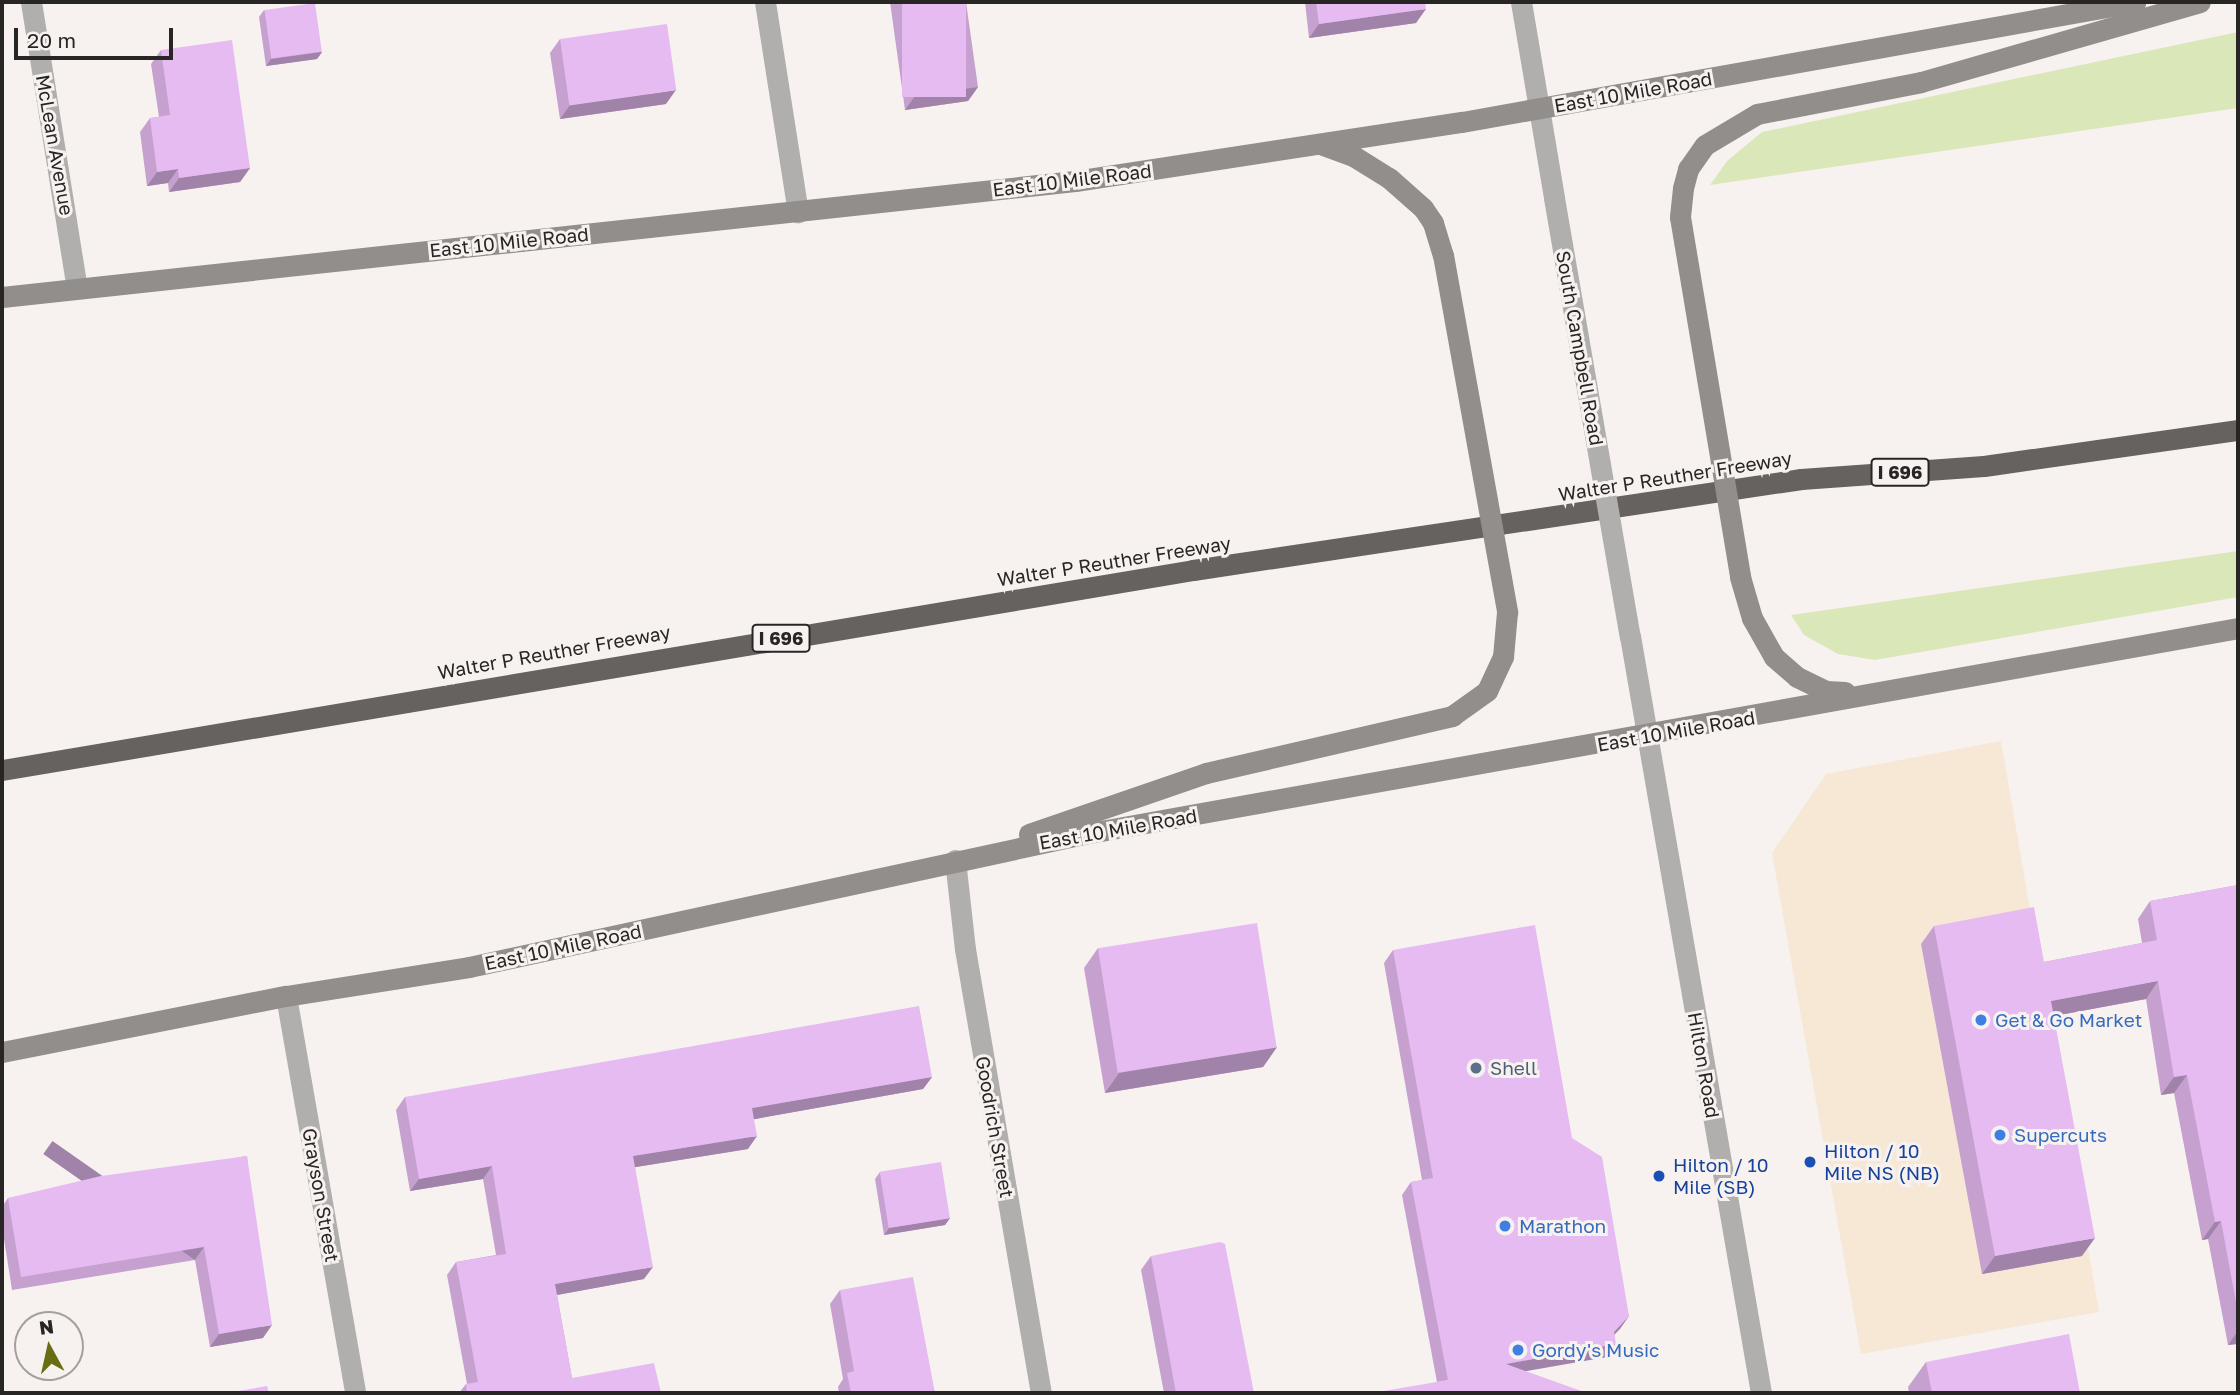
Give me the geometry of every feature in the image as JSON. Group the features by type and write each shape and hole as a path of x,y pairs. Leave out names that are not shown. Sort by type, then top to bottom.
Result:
{"highway":[{"name":"Walter P Reuther Freeway","path":"2,771 1193,570 1801,480 1984,466 2238,430"}],"main road":[{"name":"East 10 Mile Road","path":"2,298 1075,181 1538,108 2135,2"},
{"path":"1868,693 1826,691 1810,686 1774,657 1752,618 1740,576 1682,230 1683,188 1688,169 1705,145 1757,114 1921,82 2200,2"},
{"path":"955,860 1206,773 1452,716 1487,691 1503,657 1507,612 1443,255 1433,223 1423,208 1389,178 1355,157 1318,144"},
{"name":"East 10 Mile Road","path":"2,1052 286,996 469,967 955,860 2238,628"}],"street":[{"name":"McLean Avenue","path":"30,2 77,288"},
{"path":"765,2 798,212"},
{"name":"South Campbell Road","path":"1521,2 1647,736"},
{"name":"Hilton Road","path":"1647,736 1761,1393"},
{"name":"Goodrich Street","path":"955,860 965,949 1041,1393"},
{"name":"Grayson Street","path":"286,996 355,1393"}],"shaded area":[{"path":"2001,741 2099,1312 1861,1354 1772,853 1826,774"}],"green space":[{"path":"2238,32 2238,108 1710,185 1727,161 1762,132"},
{"path":"2238,551 2238,597 1875,660 1838,654 1804,635 1791,615"}],"building":[{"path":"902,2 966,2 966,97 902,97"},
{"path":"1316,2 1425,2 1426,9 1319,24"},
{"path":"315,3 322,52 271,59 264,10"},
{"path":"667,24 676,90 569,105 560,39"},
{"path":"232,40 250,168 179,178 178,169 157,172 150,118 170,115 161,50"},
{"path":"2238,885 2238,1313 2221,1221 2215,1222 2187,1075 2174,1077 2158,981 2051,1001 2095,1238 1995,1256 1934,926 2034,907 2044,962 2157,940 2150,901"},
{"path":"1257,923 1277,1047 1118,1073 1098,948"},
{"path":"1535,925 1572,1138 1602,1157 1629,1316 1614,1332 1616,1344 1506,1364 1587,1393 1372,1393 1448,1380 1411,1182 1433,1178 1393,950"},
{"path":"919,1006 932,1077 752,1108 757,1136 633,1156 653,1267 555,1284 572,1378 654,1363 661,1393 467,1393 466,1384 478,1382 456,1262 506,1254 492,1166 419,1179 405,1097"},
{"path":"247,1156 272,1325 219,1334 204,1247 21,1277 8,1198 101,1176"},
{"path":"941,1162 950,1218 889,1228 880,1172"},
{"path":"1220,1242 1225,1244 1254,1393 1176,1393 1151,1256"},
{"path":"913,1277 935,1393 851,1393 847,1373 854,1371 840,1290"},
{"path":"2069,1334 2080,1393 1932,1393 1926,1362"},
{"path":"267,1386 269,1393 226,1393"}],"place":[{"name":"Get & Go Market","path":"1981,1020"},
{"name":"Shell","path":"1476,1068"},
{"name":"Supercuts","path":"2000,1135"},
{"name":"Hilton / 10 Mile NS (NB)","path":"1810,1162"},
{"name":"Hilton / 10 Mile (SB)","path":"1659,1176"},
{"name":"Marathon","path":"1505,1226"},
{"name":"Gordy's Music","path":"1518,1350"}]}
